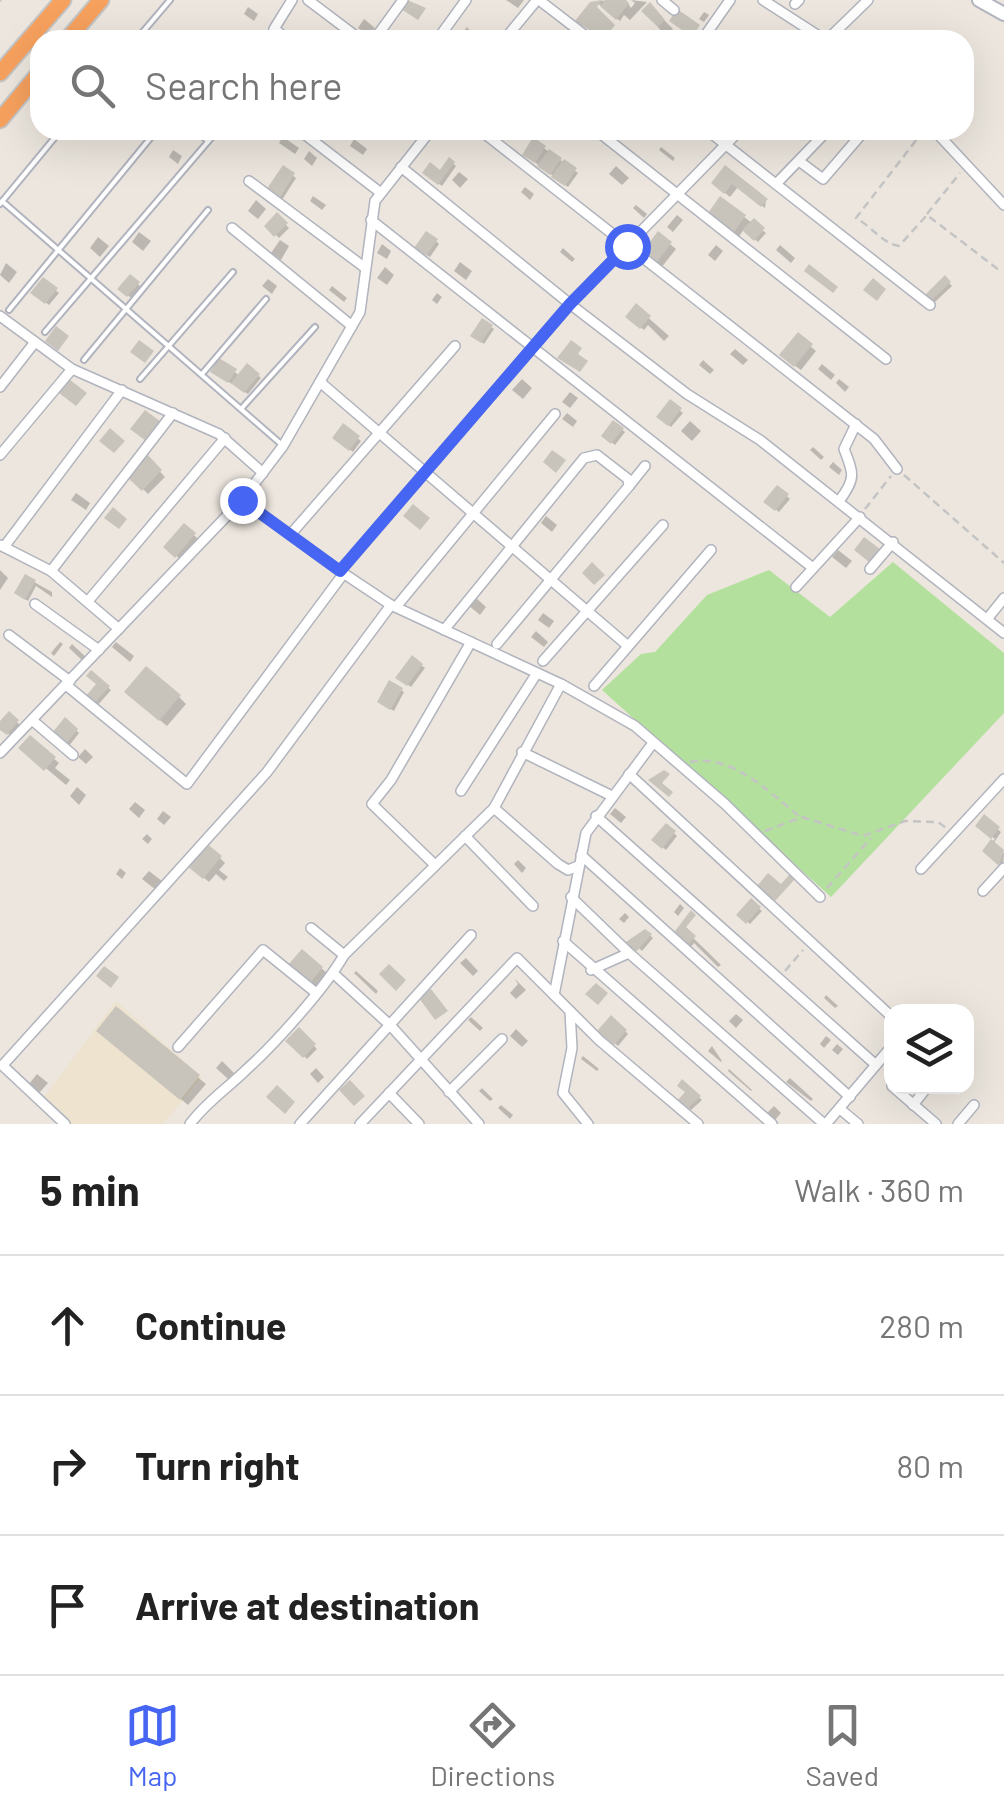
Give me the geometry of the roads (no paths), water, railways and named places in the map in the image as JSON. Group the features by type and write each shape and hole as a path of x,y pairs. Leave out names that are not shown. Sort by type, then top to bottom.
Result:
{"highway":[{"path":"37,30 62,0"},
{"path":"76,30 101,0"},
{"path":"0,73 30,38"},
{"path":"0,120 30,84"}],"street":[{"path":"275,30 292,0"},
{"path":"308,0 348,30"},
{"path":"381,30 403,0"},
{"path":"444,30 466,0"},
{"path":"512,30 538,0 577,30"},
{"path":"662,0 674,10"},
{"path":"709,30 730,0"},
{"path":"764,0 810,30"},
{"path":"836,30 868,0"},
{"path":"979,0 1004,14"},
{"path":"312,140 381,193"},
{"path":"0,753 242,500 283,446 360,312 371,220 381,193 422,140"},
{"path":"493,140 856,424 874,439 897,469"},
{"path":"608,140 886,358"},
{"path":"721,140 930,305"},
{"path":"9,635 187,784 342,572 426,471 570,304 730,140"},
{"path":"776,184 819,140"},
{"path":"799,161 823,179 856,140"},
{"path":"943,140 1004,205"},
{"path":"401,167 570,304 894,542 1004,633"},
{"path":"249,181 364,267"},
{"path":"371,220 814,568"},
{"path":"232,228 352,326"},
{"path":"3,316 72,369 225,438 263,473"},
{"path":"0,387 34,342"},
{"path":"290,535 455,346"},
{"path":"0,455 72,369"},
{"path":"320,382 628,646"},
{"path":"119,629 51,571 2,546 122,390"},
{"path":"51,571 173,414"},
{"path":"65,1124 2,1064 266,772 394,606 476,514 555,414"},
{"path":"839,501 855,472 844,450 856,424"},
{"path":"89,600 225,438"},
{"path":"444,630 588,454 597,455 628,479 629,486"},
{"path":"497,644 645,466"},
{"path":"242,500 394,606 561,684 635,726 820,897"},
{"path":"796,588 860,517"},
{"path":"543,661 663,525"},
{"path":"870,569 894,542"},
{"path":"594,686 711,550"},
{"path":"988,618 1004,598"},
{"path":"35,604 99,650"},
{"path":"435,865 372,804 391,780 471,642"},
{"path":"462,791 537,673"},
{"path":"190,1124 250,1066 334,974 344,955 494,808 561,684"},
{"path":"32,720 73,755"},
{"path":"554,995 571,896 596,816 653,743"},
{"path":"522,752 612,796"},
{"path":"629,774 884,1009"},
{"path":"921,869 1004,779"},
{"path":"494,808 558,864 568,870 580,861"},
{"path":"596,816 779,977 884,1078"},
{"path":"465,836 532,906"},
{"path":"580,861 850,1096"},
{"path":"982,892 1004,868"},
{"path":"571,896 630,953 825,1124 884,1055"},
{"path":"312,928 344,955"},
{"path":"300,1124 472,935"},
{"path":"563,942 772,1124"},
{"path":"178,1047 263,950 315,992"},
{"path":"591,970 630,953"},
{"path":"360,1124 517,958 570,1011 698,1124"},
{"path":"334,974 391,1026 479,1124"},
{"path":"570,1011 572,1048 563,1093 588,1124"},
{"path":"449,1092 502,1039"},
{"path":"389,1093 419,1124"},
{"path":"901,1094 936,1124"},
{"path":"914,1105 922,1094"},
{"path":"958,1124 974,1105"},
{"path":"840,1109 858,1124"}],"lane":[{"path":"144,30 170,0"},
{"path":"54,140 1,203 170,344 283,446"},
{"path":"3,316 150,140"},
{"path":"45,332 208,141"},
{"path":"84,360 208,210"},
{"path":"140,379 233,272"},
{"path":"202,374 266,298"},
{"path":"242,409 314,327"}]}
